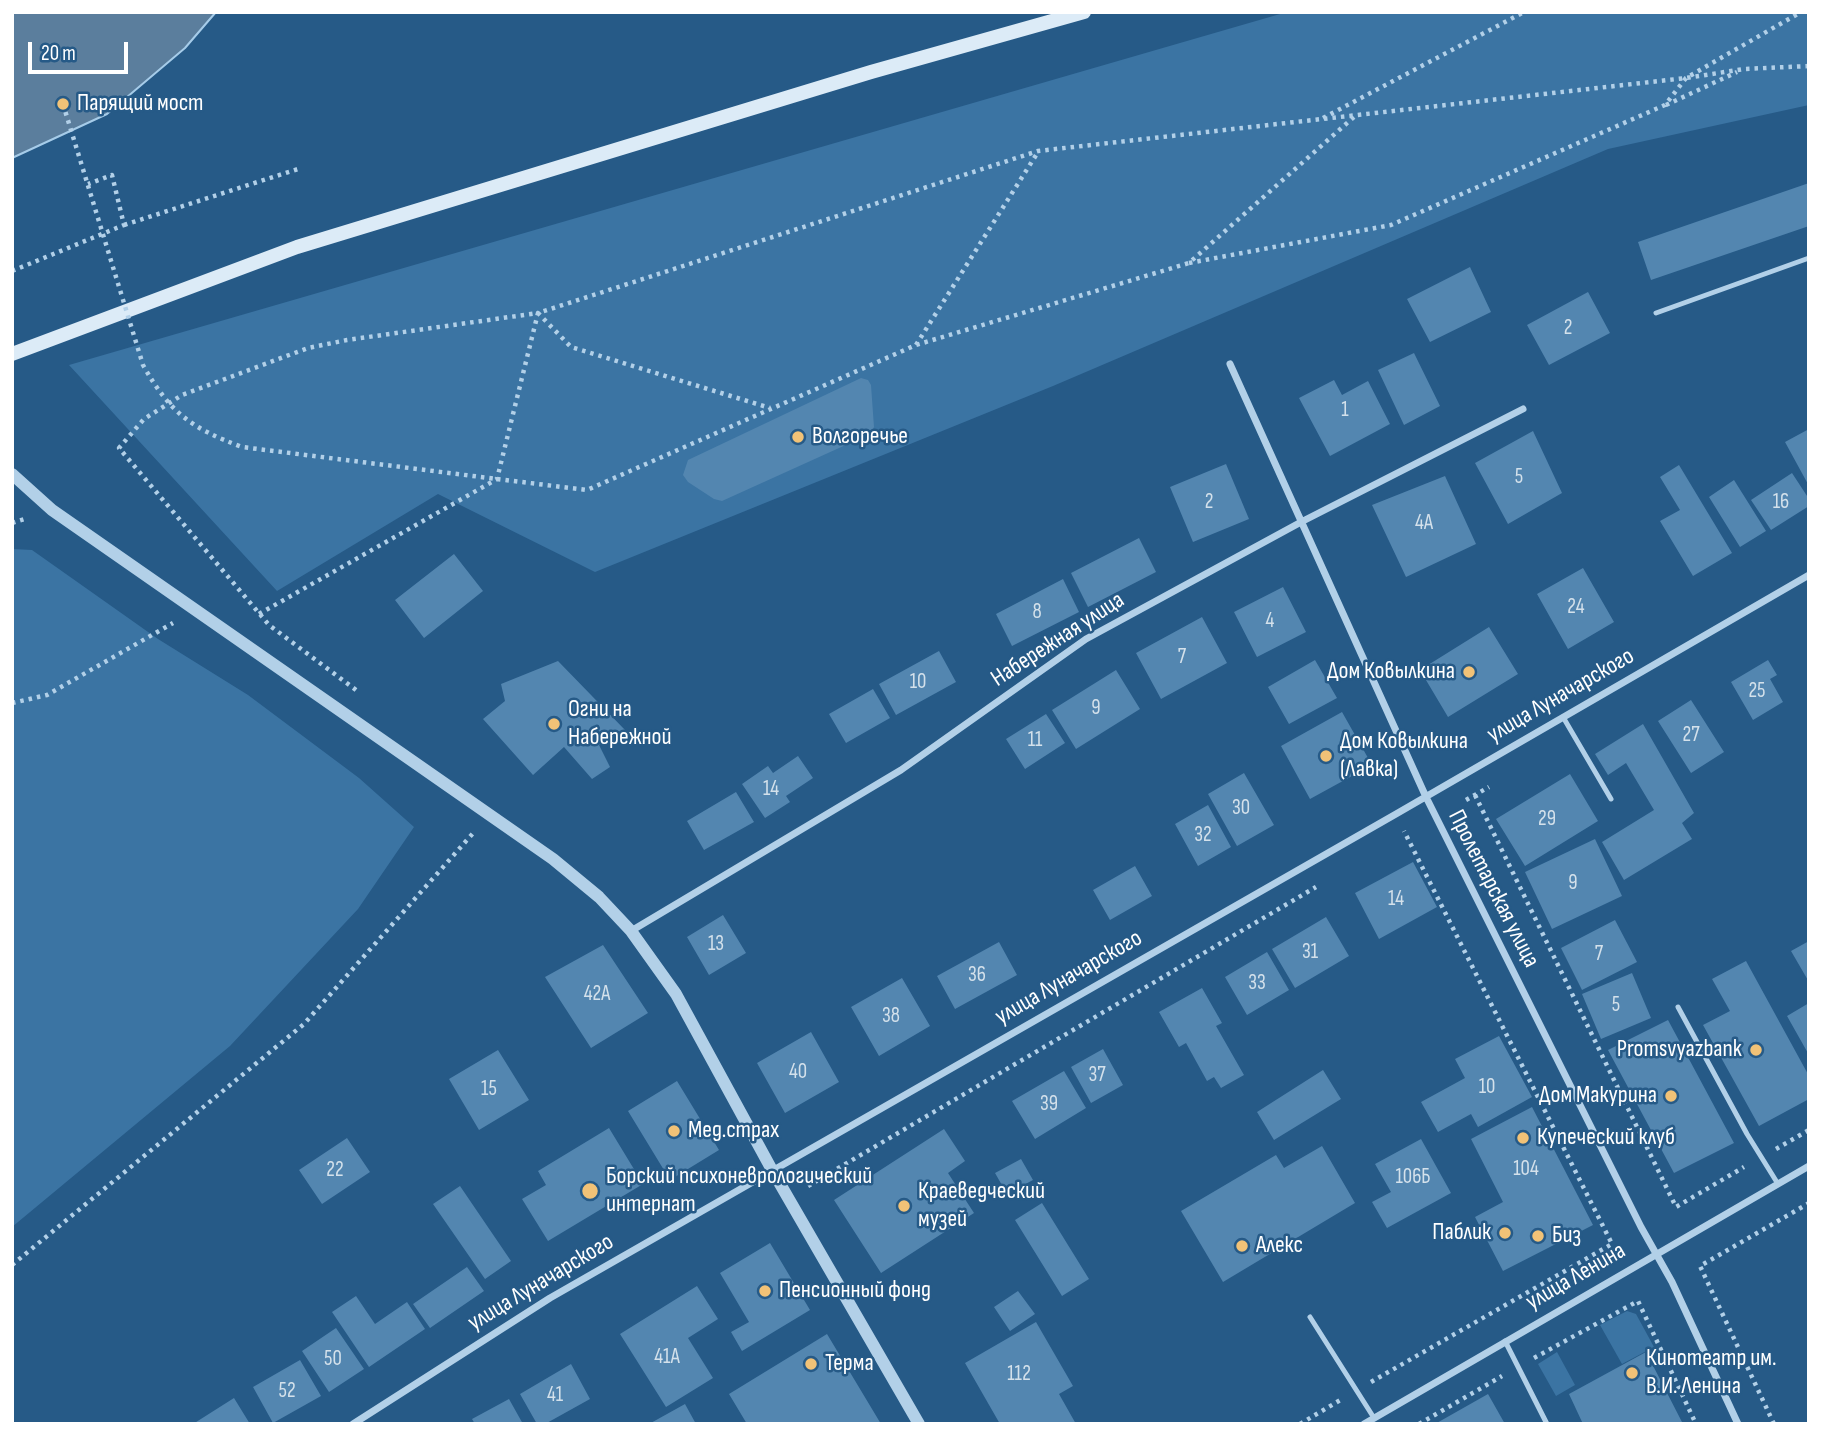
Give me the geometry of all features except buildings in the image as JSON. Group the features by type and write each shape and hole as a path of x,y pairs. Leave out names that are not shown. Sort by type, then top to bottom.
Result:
{"main road":[{"path":"12,354 296,247 858,76 1084,12"}],"street":[{"name":"Пролетарская улица","path":"1230,364 1426,797 1672,1282 1738,1424"},
{"name":"Набережная улица","path":"631,931 901,770 1086,639 1303,521 1522,409"},
{"path":"12,474 52,510 553,859 598,897 631,931 676,994 772,1170 919,1424"},
{"name":"улица Луначарского","path":"353,1424 550,1298 1809,576"},
{"name":"улица Ленина","path":"1364,1424 1809,1166"}],"lane":[{"path":"1656,313 1809,258"},
{"path":"1563,717 1611,799"},
{"path":"1678,1007 1777,1184"},
{"path":"1310,1317 1374,1418"},
{"path":"1505,1341 1547,1424"}],"path":[{"path":"1319,120 1524,12"},
{"path":"1665,105 1686,78 1801,12"},
{"path":"365,697 269,625 119,448 145,419 182,395 308,348 538,313 1038,152 1686,78 1744,69 1809,66"},
{"path":"63,104 143,365 157,389 179,415 207,434 242,447 587,490 916,345 1189,263 1391,225 1744,69"},
{"path":"1189,263 1356,116"},
{"path":"916,345 1038,152"},
{"path":"12,271 124,225 298,169"},
{"path":"88,184 112,175 124,225"},
{"path":"538,313 571,347 770,408"},
{"path":"259,614 497,479 538,313"},
{"path":"12,703 47,695 196,610"},
{"path":"1464,775 1676,1207"},
{"path":"1300,1424 1612,1244 1396,814"},
{"path":"12,1265 304,1024 489,815"},
{"path":"1394,841 1406,834"},
{"path":"804,1188 1322,883"},
{"path":"792,1159 807,1195"},
{"path":"1774,1424 1700,1266 1809,1203"},
{"path":"1419,1424 1638,1301 1696,1424"}],"shaded area":[{"path":"12,12 216,12 185,48 107,114 12,158"},
{"path":"1287,12 1809,12 1809,105 1608,149 1053,386 595,572 438,494 277,591 69,365"},
{"path":"12,549 32,550 158,639 248,695 359,778 414,827 358,909 230,1046 12,1227"},
{"path":"1627,1311 1636,1314 1654,1347 1622,1364 1600,1325"},
{"path":"1557,1352 1575,1385 1556,1396 1538,1364"}],"place":[{"name":"Парящий мост","path":"63,104"},
{"name":"Волгоречье","path":"798,437"},
{"name":"Дом Ковылкина","path":"1469,672"},
{"name":"Огни на Набережной","path":"554,724"},
{"name":"Дом Ковылкина (Лавка)","path":"1326,756"},
{"name":"Promsvyazbank","path":"1756,1050"},
{"name":"Дом Макурина","path":"1671,1096"},
{"name":"Мед.страх","path":"674,1131"},
{"name":"Купеческий клуб","path":"1523,1138"},
{"name":"Борский психоневрологический интернат","path":"590,1191"},
{"name":"Краеведческий музей","path":"904,1206"},
{"name":"Паблик","path":"1505,1233"},
{"name":"Биз","path":"1538,1236"},
{"name":"Алекс","path":"1242,1246"},
{"name":"Пенсионный фонд","path":"765,1291"},
{"name":"Терма","path":"811,1364"},
{"name":"Кинотеатр им. В.И. Ленина","path":"1632,1373"}]}
